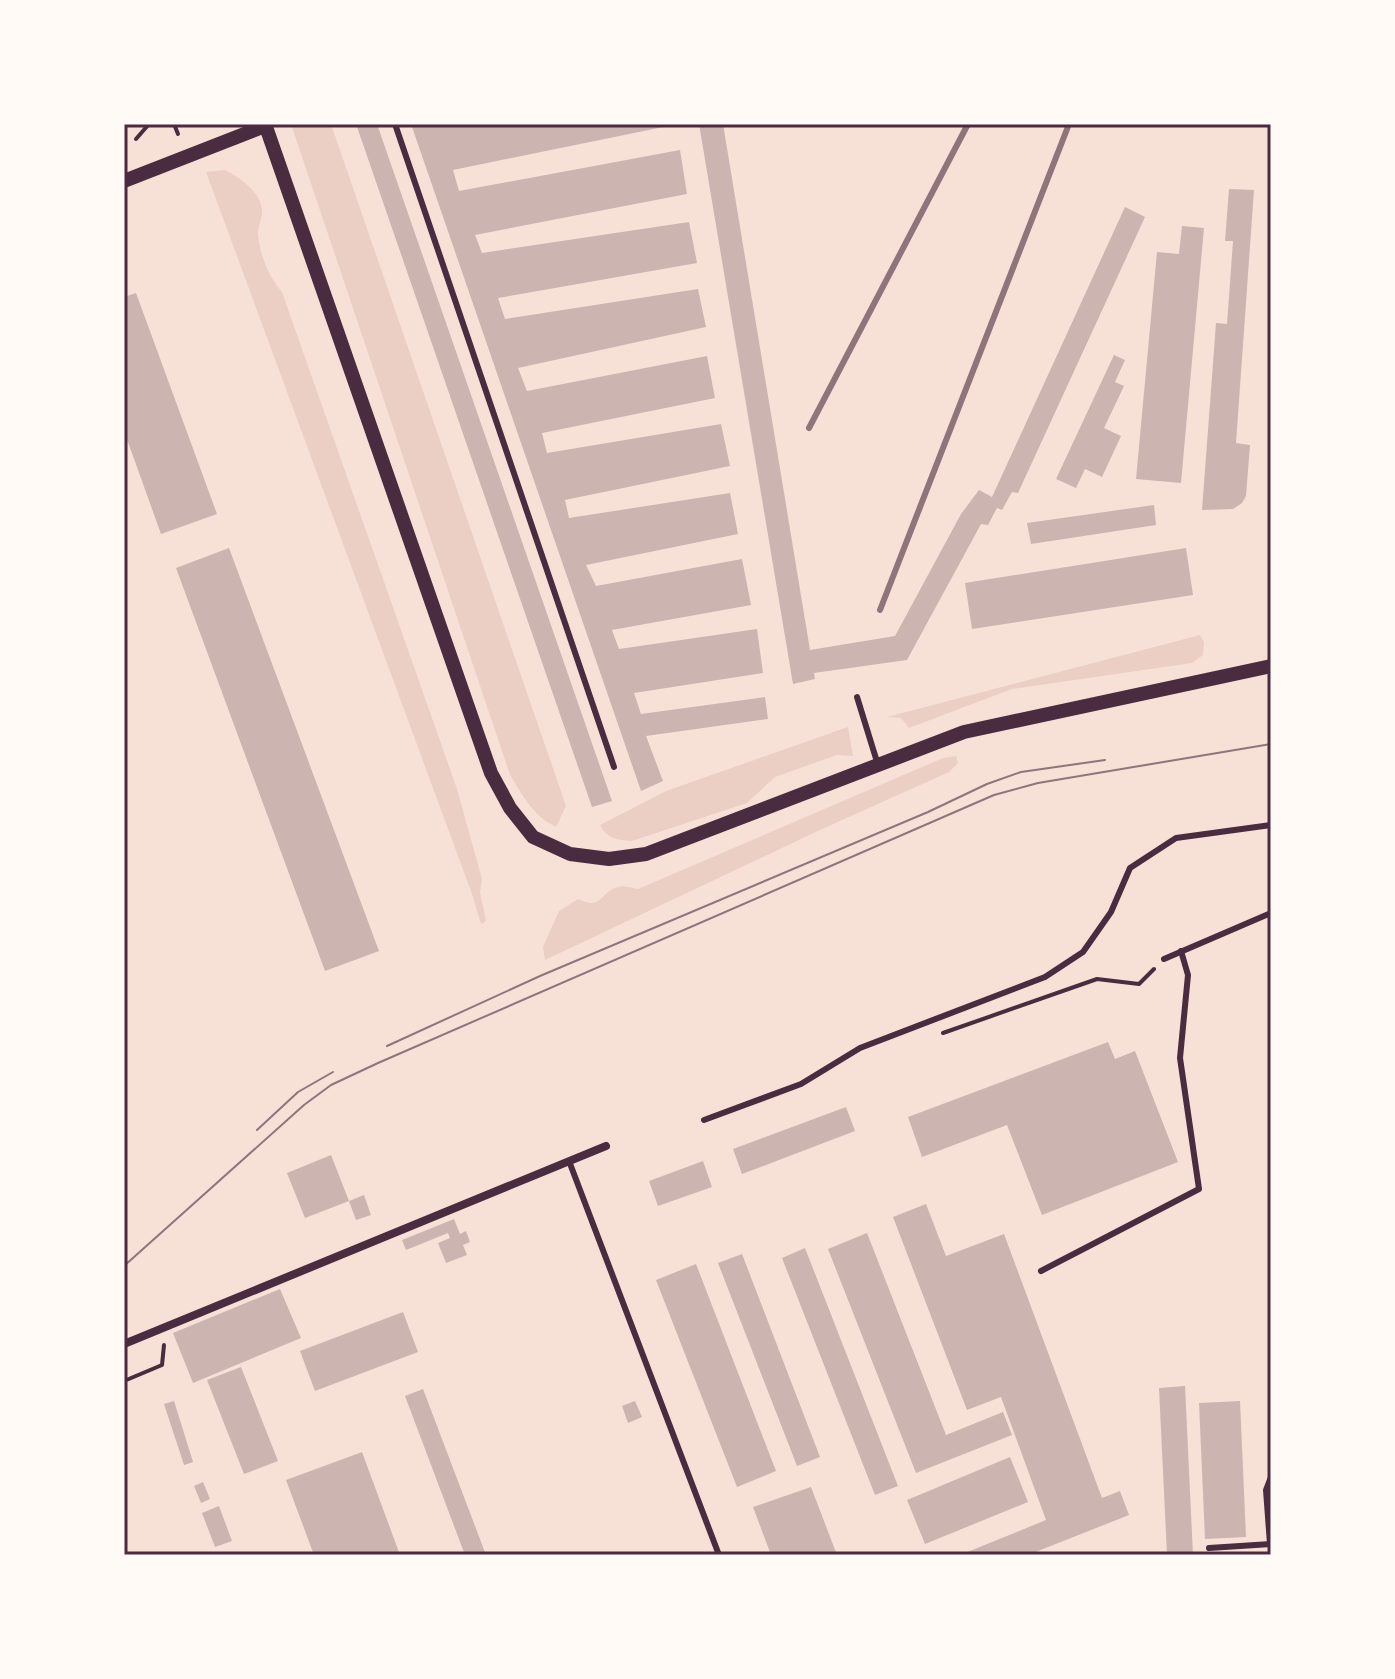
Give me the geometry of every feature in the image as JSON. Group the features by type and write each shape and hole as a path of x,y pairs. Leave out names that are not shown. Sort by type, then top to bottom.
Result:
{"street":[{"path":"124,181 265,125 491,773 510,808 533,837 570,854 609,859 646,854 964,732 1271,666"},
{"path":"124,1344 606,1146"}],"lane":[{"path":"395,124 614,767"},
{"path":"857,697 878,765"},
{"path":"704,1120 801,1084 860,1048 1045,977 1083,952 1111,912 1130,868 1176,838 1271,825"},
{"path":"1164,959 1271,913"},
{"path":"1041,1271 1199,1189 1180,1058 1188,975 1181,951"},
{"path":"569,1161 719,1555"},
{"path":"1209,1548 1270,1544 1266,1490 1271,1477"}],"path":[{"path":"136,139 149,124"},
{"path":"174,124 178,134"},
{"path":"938,1035 1097,979 1139,984 1164,959"},
{"path":"124,1381 162,1365 165,1327"}],"shaded area":[{"path":"291,124 331,124 566,806 556,827 535,811 510,775"},
{"path":"225,170 248,186 260,203 262,213 258,235 263,258 282,292 457,789 482,879 480,892 486,921 481,924 206,172"},
{"path":"1200,635 1204,642 1203,655 1192,663 1012,689 909,728 901,718 887,717"},
{"path":"848,727 853,756 837,755 775,777 747,803 632,841 613,838 600,825 666,791"},
{"path":"956,756 958,763 949,772 545,960 543,947 559,911 578,899 592,903 618,887 638,889 943,758"}],"building":[{"path":"356,124 377,124 612,801 592,807"},
{"path":"411,124 678,124 453,170 459,191 680,150 687,194 475,235 482,253 689,222 697,263 498,298 505,319 698,289 706,327 518,368 527,391 707,356 715,398 542,433 547,453 721,424 730,466 565,500 569,518 730,493 738,534 586,565 596,586 742,559 751,605 612,630 619,649 757,629 763,673 634,693 641,714 765,697 768,719 646,736 663,781 641,791"},
{"path":"699,124 723,124 810,650 895,636 961,514 979,490 992,497 1125,207 1145,217 1018,493 1012,492 1002,510 997,508 988,525 981,524 907,660 814,673 815,679 793,684"},
{"path":"1229,189 1254,190 1236,443 1250,445 1246,496 1233,509 1202,510 1216,323 1227,324 1233,241 1225,241"},
{"path":"1182,226 1204,228 1181,483 1136,479 1157,252 1179,254"},
{"path":"136,293 217,514 161,534 124,431 124,297"},
{"path":"1114,355 1125,360 1115,382 1124,386 1104,428 1121,436 1102,477 1085,469 1076,488 1056,479"},
{"path":"1154,505 1156,525 1031,544 1027,523"},
{"path":"229,548 379,951 325,971 176,568"},
{"path":"1186,548 1193,595 972,629 965,583"},
{"path":"1108,1042 1115,1059 1135,1051 1178,1162 1042,1215 1007,1125 922,1157 908,1117"},
{"path":"846,1107 855,1131 742,1174 733,1149"},
{"path":"331,1155 349,1201 305,1218 287,1173"},
{"path":"703,1161 712,1187 658,1206 649,1181"},
{"path":"364,1195 371,1215 356,1220 349,1201"},
{"path":"926,1204 946,1256 1004,1234 1102,1498 1120,1491 1129,1515 1028,1555 960,1555 1046,1520 1001,1397 967,1410 893,1217"},
{"path":"454,1219 460,1234 466,1231 470,1242 463,1245 467,1255 446,1263 438,1243 450,1238 448,1233 406,1250 402,1240"},
{"path":"867,1233 946,1435 1003,1412 1012,1435 916,1473 828,1249"},
{"path":"805,1248 898,1486 875,1495 782,1258"},
{"path":"742,1254 820,1457 797,1466 718,1263"},
{"path":"696,1264 776,1471 737,1487 656,1280"},
{"path":"280,1289 301,1338 193,1383 173,1333"},
{"path":"403,1312 418,1352 315,1391 300,1351"},
{"path":"241,1367 278,1461 244,1474 207,1380"},
{"path":"1185,1386 1193,1555 1167,1555 1159,1388"},
{"path":"423,1389 486,1555 465,1555 405,1396"},
{"path":"174,1401 193,1462 184,1465 164,1404"},
{"path":"635,1401 642,1417 628,1423 622,1406"},
{"path":"1240,1401 1246,1537 1205,1539 1199,1403"},
{"path":"362,1452 400,1555 314,1555 286,1480"},
{"path":"1010,1457 1028,1502 925,1544 907,1500"},
{"path":"203,1482 210,1499 201,1503 194,1486"},
{"path":"811,1487 837,1555 771,1555 753,1507"},
{"path":"219,1506 232,1541 215,1547 202,1513"}],"tram line":[{"path":"124,1266 304,1105 331,1085 378,1063 994,795 1038,783 1271,744"},
{"path":"387,1046 540,976 928,812 987,784 1021,772 1105,760"},
{"path":"257,1130 298,1092 333,1072"}],"railway":[{"path":"809,428 968,124"},
{"path":"880,610 1069,124"}]}
